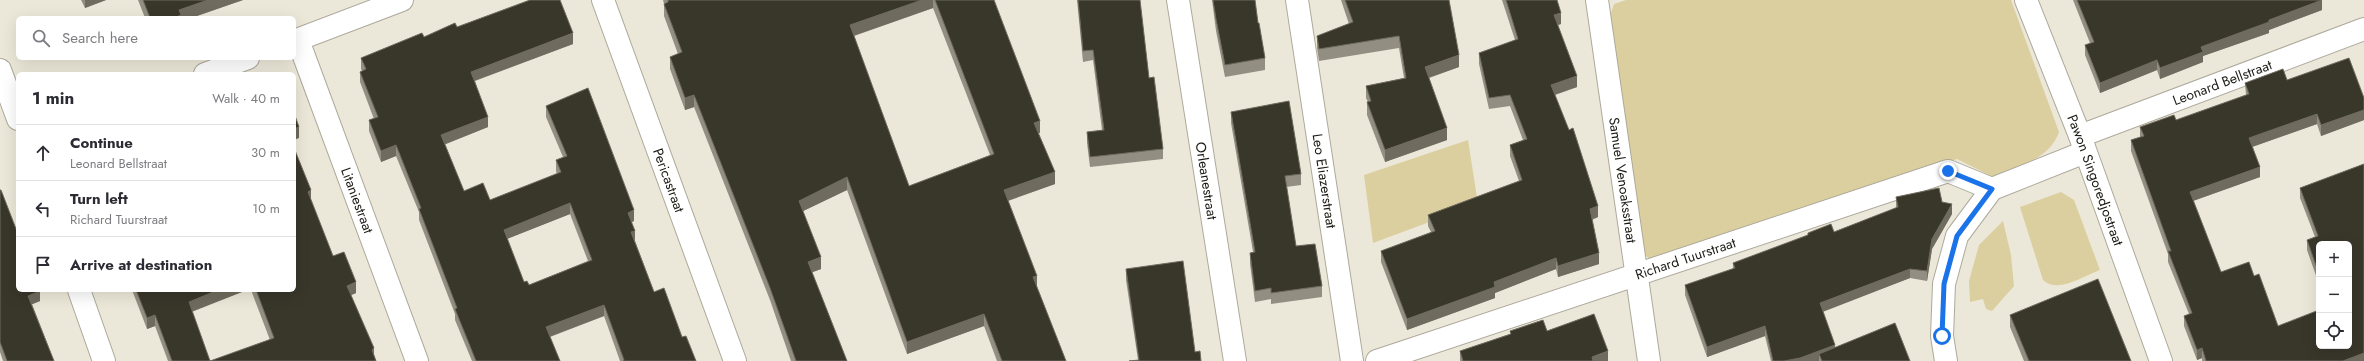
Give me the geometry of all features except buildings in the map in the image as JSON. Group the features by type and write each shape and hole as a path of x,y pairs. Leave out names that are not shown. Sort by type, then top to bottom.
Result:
{"street":[{"path":"296,40 402,0"},
{"name":"Pericastraat","path":"603,0 735,361"},
{"name":"Orleanestraat","path":"1178,0 1235,361"},
{"name":"Leo Eliazerstraat","path":"1297,0 1352,361"},
{"name":"Samuel Venoaksstraat","path":"1597,0 1649,361"},
{"name":"Pawon Singoredjostraat","path":"2026,0 2083,144 2160,361"},
{"name":"Leonard Bellstraat","path":"1992,189 2083,144 2364,29"},
{"name":"Litaniestraat","path":"296,40 417,361"},
{"path":"210,72 243,60"},
{"path":"0,70 16,114"},
{"name":"Richard Tuurstraat","path":"1377,361 1948,171 1992,189"},
{"path":"1946,361 1942,336 1946,277 1957,236 1992,189"},
{"path":"80,292 104,361"}],"shaded area":[{"path":"1626,0 2011,0 2059,132 2054,142 2040,156 2032,161 1993,177 1957,159 1653,262 1644,254 1610,16 1614,4"},
{"path":"1468,140 1478,204 1373,243 1364,175"},
{"path":"2061,192 2074,200 2100,270 2063,285 2056,285 2049,284 2043,280 2020,207"},
{"path":"2003,221 2011,255 2014,286 1992,311 1986,309 1983,299 1970,302 1969,281 1979,245"}],"route":[{"path":"1942,336 1944,284 1957,236 1992,189 1948,171"}]}
